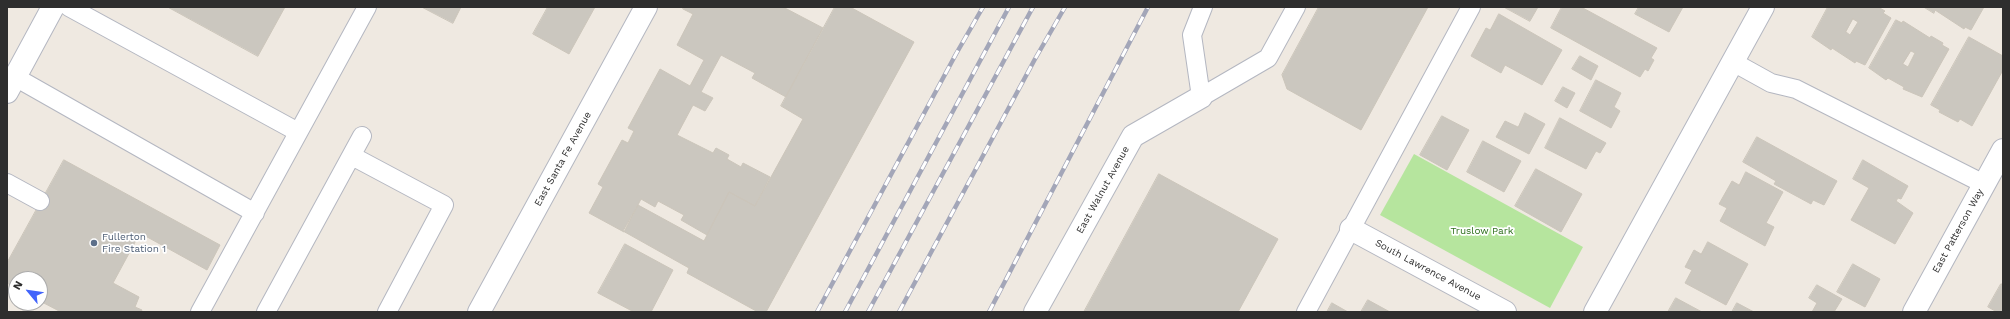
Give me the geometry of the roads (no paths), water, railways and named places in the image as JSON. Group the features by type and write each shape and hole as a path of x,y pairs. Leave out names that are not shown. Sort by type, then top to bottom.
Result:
{"street":[{"path":"11,85 53,7"},
{"name":"East Santa Fe Avenue","path":"479,312 646,7"},
{"path":"1595,312 1763,7"},
{"name":"East Walnut Avenue","path":"1035,312 1133,136 1202,97"},
{"name":"East Patterson Way","path":"1914,312 2003,150"},
{"name":"South Lawrence Avenue","path":"1351,229 1505,312"}],"lane":[{"path":"69,7 298,132"},
{"path":"204,311 298,132 367,7"},
{"path":"1203,7 1192,34 1202,97 1268,58 1296,7"},
{"path":"1306,312 1471,7"},
{"path":"1733,62 1770,83 1796,89 1984,184"},
{"path":"11,85 255,213"},
{"path":"266,312 362,136"},
{"path":"352,156 444,205 387,312"},
{"path":"7,183 40,202"}],"railway":[{"path":"817,312 956,54 983,7"},
{"path":"845,312 1009,7"},
{"path":"868,312 1033,7"},
{"path":"899,312 1035,59 1065,7"},
{"path":"989,312 1148,7"}],"place":[{"name":"Fullerton Fire Station 1","path":"94,243"}],"park label":[{"name":"Truslow Park","path":"1482,231"}]}
